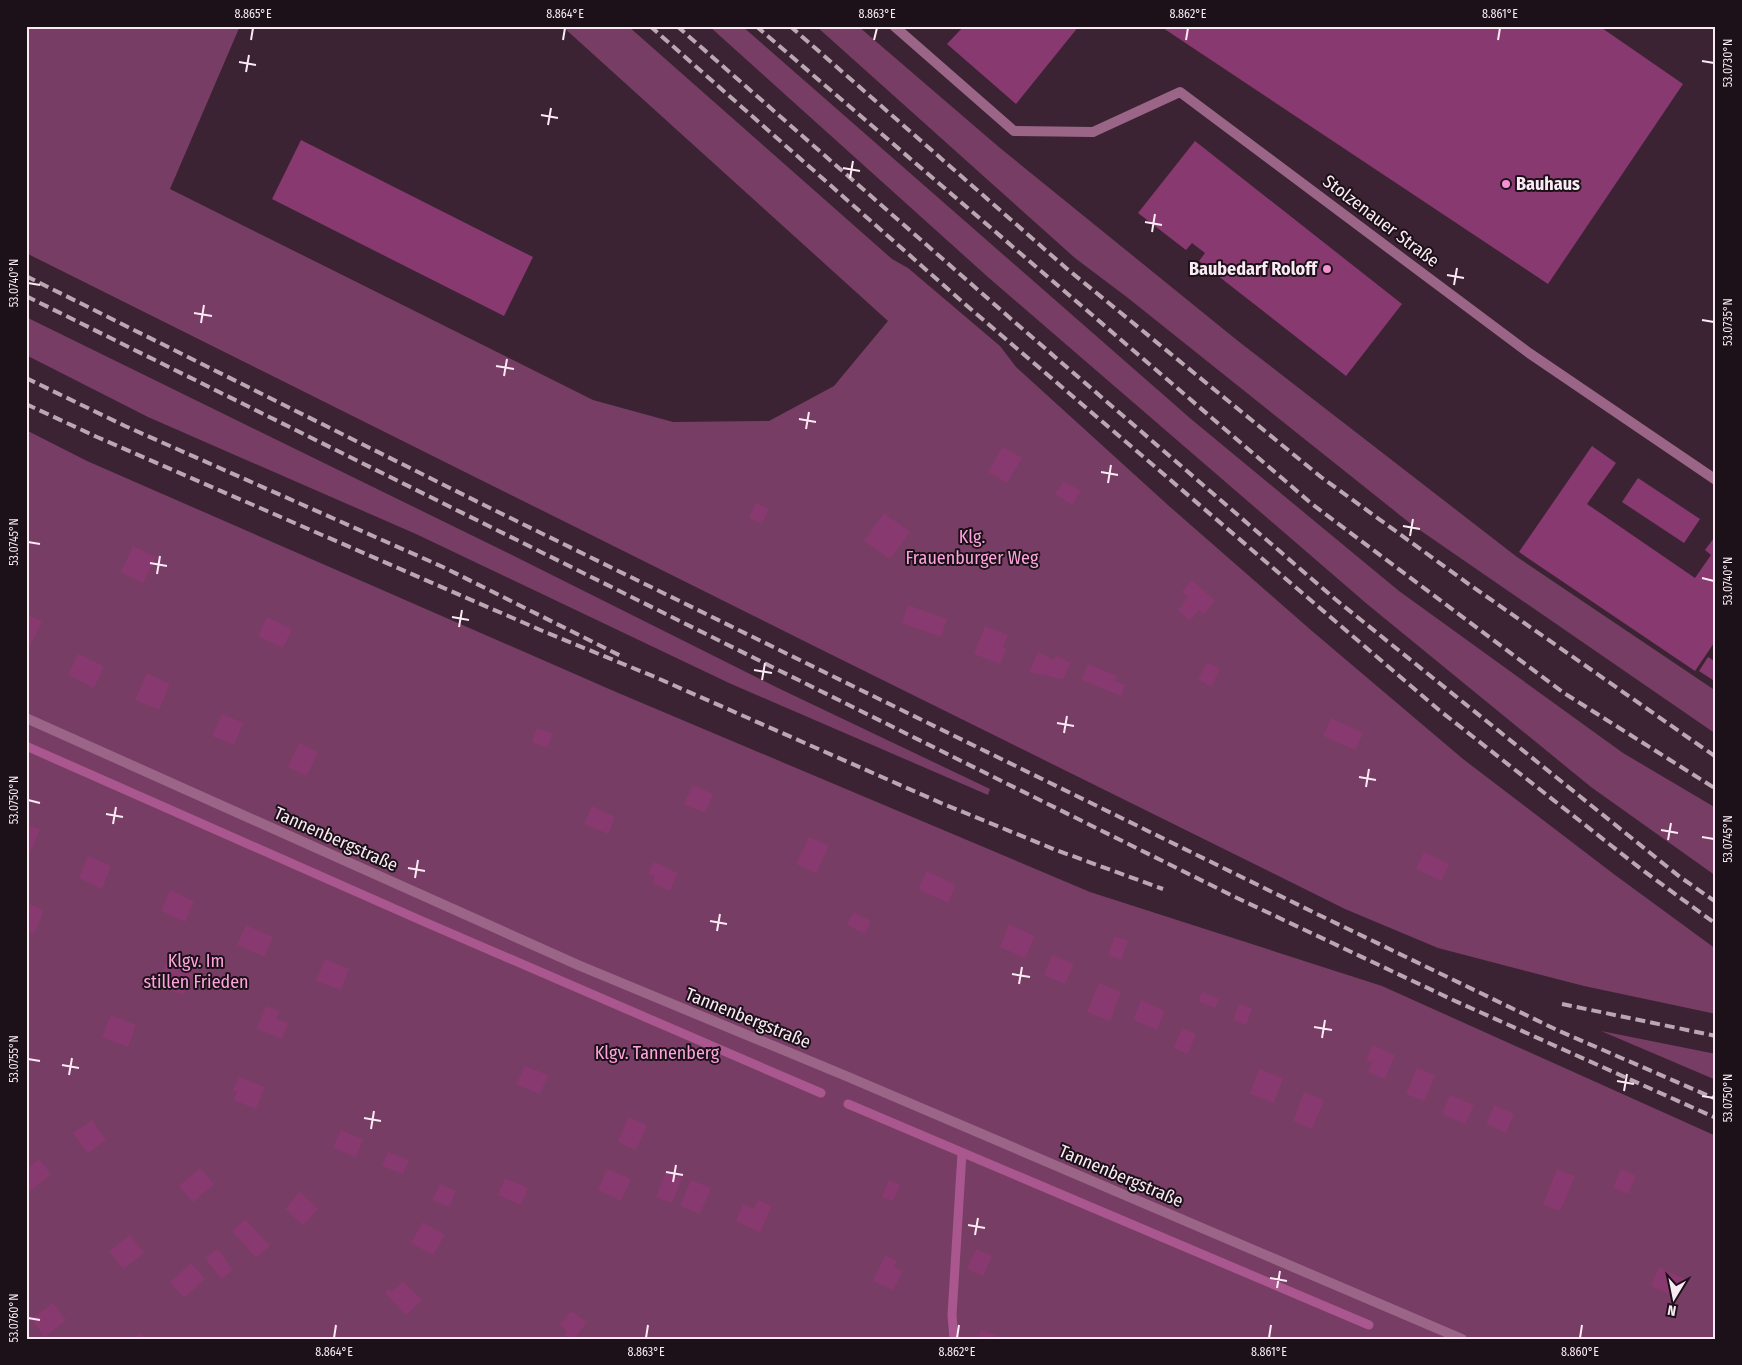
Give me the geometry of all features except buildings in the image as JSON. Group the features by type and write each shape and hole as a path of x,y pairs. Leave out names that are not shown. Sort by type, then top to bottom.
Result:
{"street":[{"name":"Stolzenauer Straße","path":"894,26 1014,131 1093,132 1180,92 1529,353 1716,480"},
{"name":"Tannenbergstraße","path":"26,718 578,965 846,1076 1462,1339"}],"green space":[{"name":"Klg. Frauenburger Weg","path":"26,26 240,26 170,189 593,400 673,422 769,421 834,386 888,321 562,26 628,26 892,259 908,268 1000,346 1016,367 1169,506 1312,631 1463,759 1716,949 1716,1014 1584,986 1438,948 1345,909 26,253"},
{"path":"709,26 742,26 1191,419 1399,591 1623,753 1716,808 1716,876 1591,787 1367,604 989,278"},
{"path":"816,26 858,26 1000,148 1238,341 1517,557 1716,691 1716,734 1411,524 1128,298 1075,258"},
{"path":"26,317 516,557 778,688 990,789 988,795 729,683 416,534 148,417 26,355"},
{"name":"Klgv. Tannenberg","path":"26,430 87,461 616,692 1090,892 1382,986 1716,1136 1716,1339 26,1339"},
{"path":"1601,1031 1716,1054 1716,1080"}],"waterway":[{"path":"26,746 420,920 821,1093"},
{"path":"848,1104 1369,1325"},
{"path":"954,1339 952,1315 962,1153"}],"railway":[{"path":"650,26 966,305 1439,710 1641,869 1716,924"},
{"path":"677,26 1018,325 1335,599 1680,877 1716,902"},
{"path":"756,26 1312,504 1564,693 1716,789"},
{"path":"790,26 1066,268 1321,477 1470,585 1716,757"},
{"path":"26,276 484,505 1315,913 1557,1030 1716,1099"},
{"path":"26,296 1235,897 1453,1000 1716,1118"},
{"path":"26,378 125,426 443,567 623,657"},
{"path":"26,404 97,437 545,632 655,677 941,803 1056,850 1163,889"},
{"path":"1562,1004 1716,1036"}],"place":[{"name":"Bauhaus","path":"1506,184"},
{"name":"Baubedarf Roloff","path":"1327,269"}],"park label":[{"name":"Klgv. Im stillen Frieden","path":"196,971"}]}
